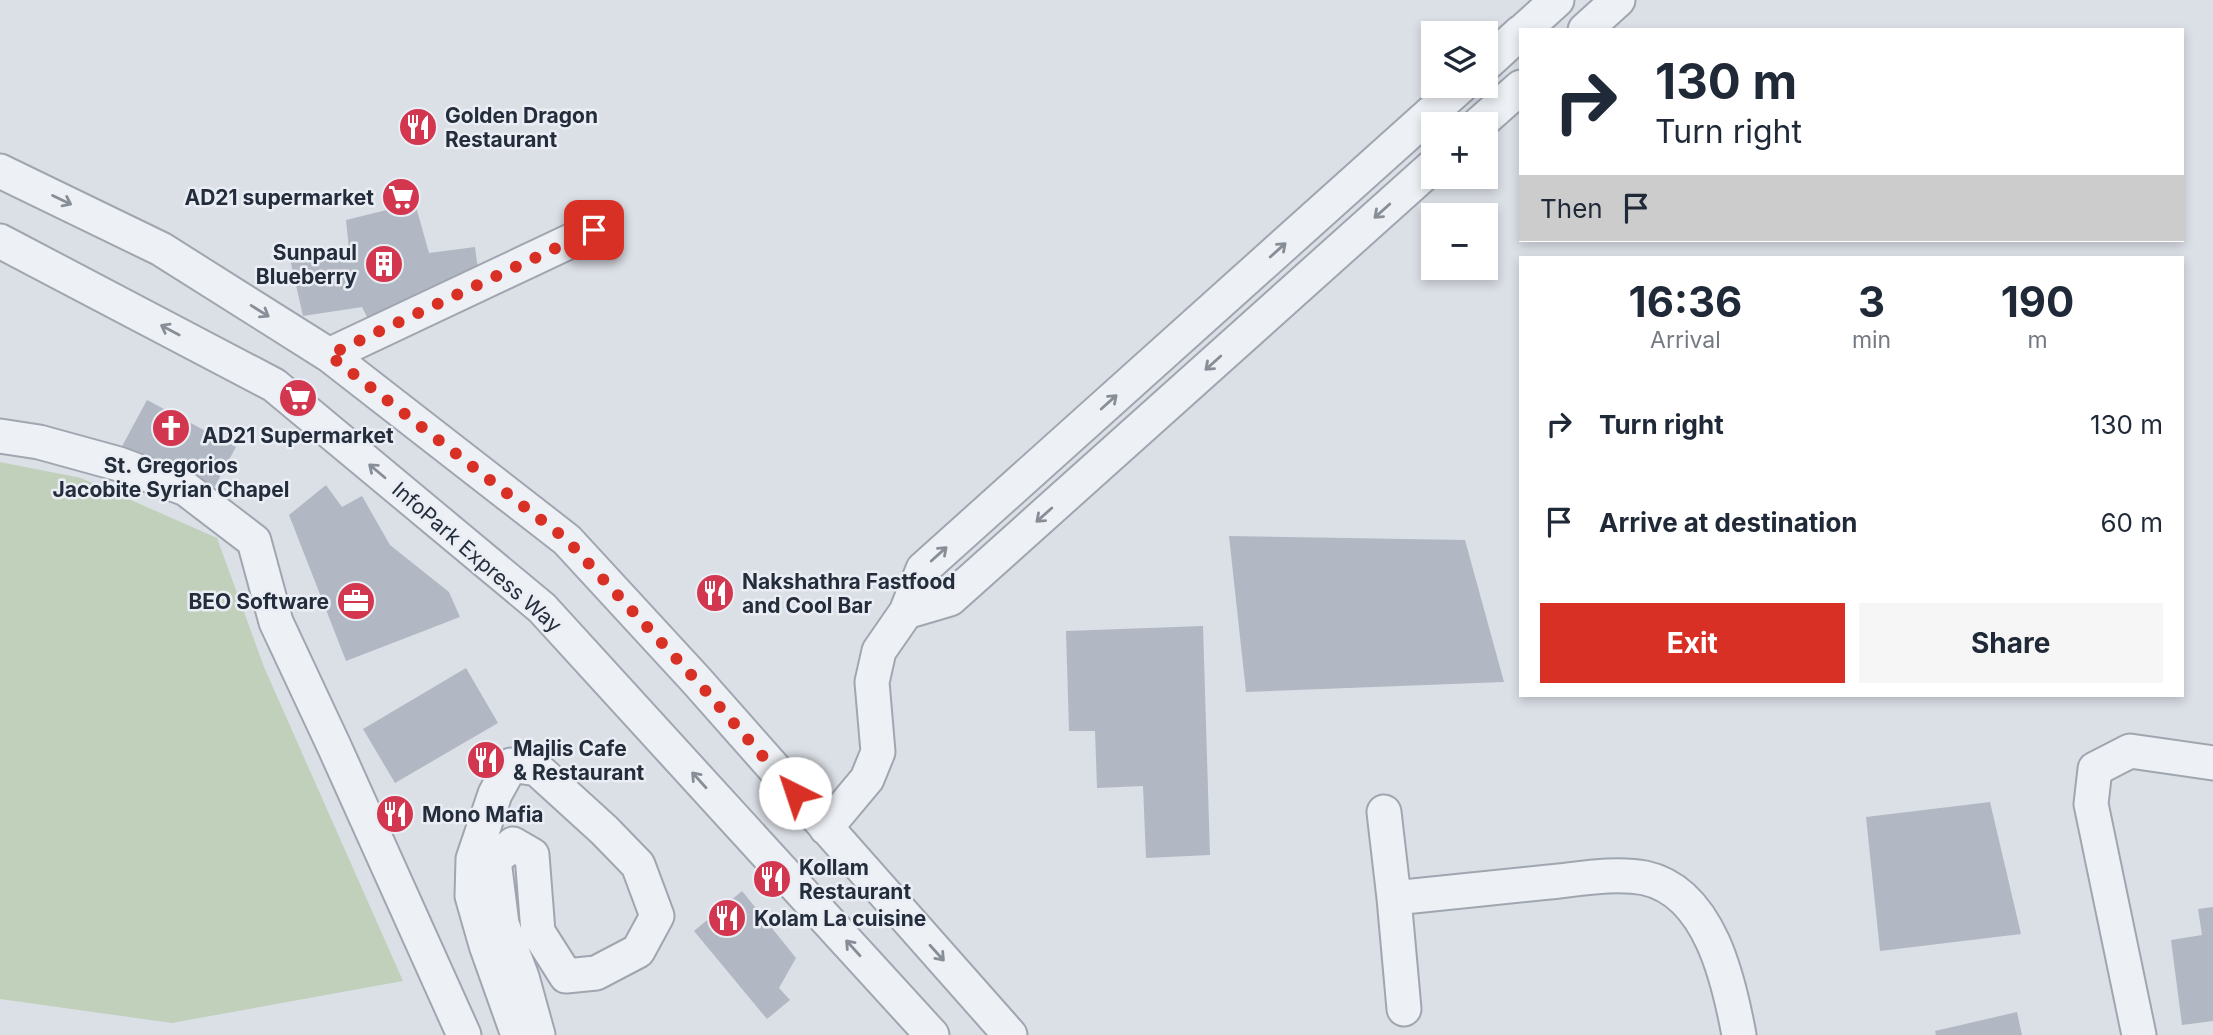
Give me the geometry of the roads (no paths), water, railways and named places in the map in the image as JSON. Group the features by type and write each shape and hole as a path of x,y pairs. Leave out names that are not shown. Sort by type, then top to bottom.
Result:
{"street":[{"path":"1525,28 1557,0"},
{"path":"1587,28 1618,0"},
{"path":"1498,53 1519,34"},
{"path":"1493,112 1519,89"},
{"path":"826,828 867,779 878,752 872,682 879,651 906,612 923,569 1448,98"},
{"path":"0,171 161,249 329,355 567,540 696,680 1010,1035"},
{"path":"906,612 950,599 1421,177"},
{"path":"329,355 594,230"},
{"name":"InfoPark Express Way","path":"0,241 274,385 542,608 932,1035"},
{"path":"0,436 39,442 119,464 186,489 254,541 276,622 464,1035"},
{"path":"2139,1035 2091,804 2095,769 2130,751 2213,763"},
{"path":"518,1035 486,945 472,896 473,859 495,794 511,765 537,769 638,865 657,916 638,951 596,973 566,976 538,932 532,855 513,844 494,860 502,924 522,976 538,1035"},
{"path":"1384,812 1404,1009"},
{"path":"1394,898 1607,876 1646,878 1671,890 1690,906 1714,942 1731,993 1739,1035"}],"place":[{"name":"Golden Dragon Restaurant","path":"418,127"},
{"name":"AD21 supermarket","path":"401,197"},
{"name":"Sunpaul Blueberry","path":"384,264"},
{"name":"AD21 Supermarket","path":"298,398"},
{"name":"St. Gregorios Jacobite Syrian Chapel","path":"171,428"},
{"name":"Nakshathra Fastfood and Cool Bar","path":"715,593"},
{"name":"BEO Software","path":"356,601"},
{"name":"Majlis Cafe & Restaurant","path":"486,760"},
{"name":"Mono Mafia","path":"395,814"},
{"name":"Kollam Restaurant","path":"772,879"},
{"name":"Kolam La cuisine","path":"727,918"}]}
